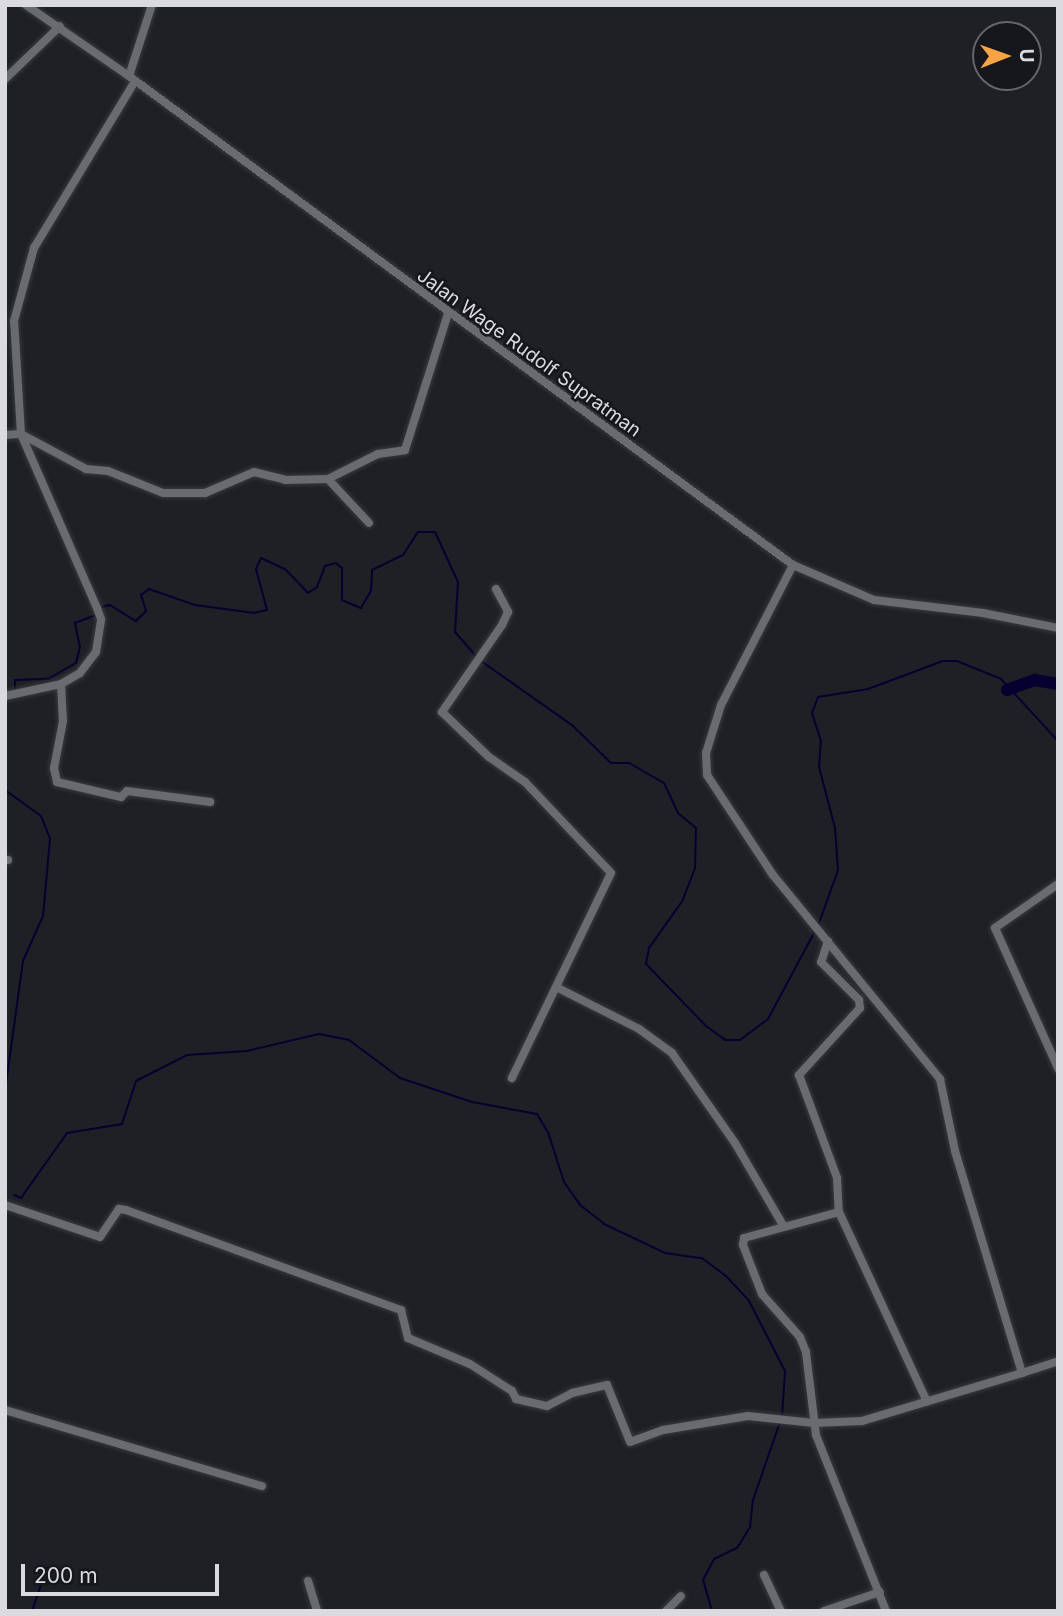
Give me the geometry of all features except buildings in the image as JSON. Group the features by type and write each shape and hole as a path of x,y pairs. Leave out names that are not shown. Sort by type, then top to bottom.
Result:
{"street":[{"name":"Jalan Wage Rudolf Supratman","path":"26,5 61,26 448,314 793,565 874,600 994,614 1058,628"},
{"path":"5,696 61,684 89,664 96,652 98,612 21,433 13,339 27,264 132,78 152,5"},
{"path":"5,79 61,26"},
{"path":"5,435 21,433 86,468 108,471 163,494 205,493 254,472 285,480 328,479 378,454 405,450 448,314"},
{"path":"328,479 369,523"},
{"path":"793,565 721,705 704,761 707,775 738,822 825,939 940,1079 955,1151 1022,1373"},
{"path":"496,589 508,612 495,639 482,653 442,712 474,744 525,782 611,873 512,1079"},
{"path":"61,684 63,721 54,768 57,782 121,797 127,791 210,802"},
{"path":"1058,884 995,928 1058,1068"},
{"path":"825,939 821,962 859,1000 860,1008 800,1075 837,1178 839,1212 927,1402"},
{"path":"558,988 639,1029 672,1053 735,1143 784,1227"},
{"path":"6,1207 100,1237 118,1211 126,1210 401,1310 408,1338 470,1364 512,1391 516,1399 547,1406 572,1393 607,1385 630,1442 660,1430 712,1420 780,1419 814,1423 862,1421 1058,1361"},
{"path":"839,1212 750,1235 743,1245 762,1294 800,1337 806,1352 814,1423 886,1611"},
{"path":"5,1410 262,1486"},
{"path":"764,1575 781,1611"},
{"path":"309,1581 317,1611"},
{"path":"824,1611 880,1592"},
{"path":"666,1611 681,1596"}],"waterway":[{"path":"101,607 110,605 136,621 146,611 141,595 149,589 195,605 254,613 267,610 256,569 261,558 285,569 308,593 317,587 325,566 336,563 342,568 342,600 361,608 371,591 372,570 403,555 418,532 435,532 458,582 455,632 477,657"},
{"path":"15,691 15,680 48,679 76,663 80,647 75,623 96,615"},
{"path":"481,661 573,726 611,763 629,763 664,783 678,813 696,828 695,868 683,900 649,948 646,964 706,1026 725,1040 740,1040 768,1019 815,931"},
{"path":"818,926 838,870 835,828 819,767 821,741 812,713 818,697 868,689 943,661 957,661 1001,679 1058,741"},
{"path":"1007,690 1035,680 1058,684"},
{"path":"5,790 41,816 50,838 43,916 23,961 5,1090"},
{"path":"14,1195 21,1198 67,1133 122,1124 136,1081 187,1055 247,1051 319,1034 349,1040 400,1078 472,1102 537,1114 548,1132 564,1182 580,1205 604,1224 665,1253 702,1258 726,1276 749,1301 785,1371 782,1417"},
{"path":"712,1611 703,1580 714,1559 737,1548 750,1527 753,1500 780,1422"},
{"path":"32,1611 47,1567"}]}
